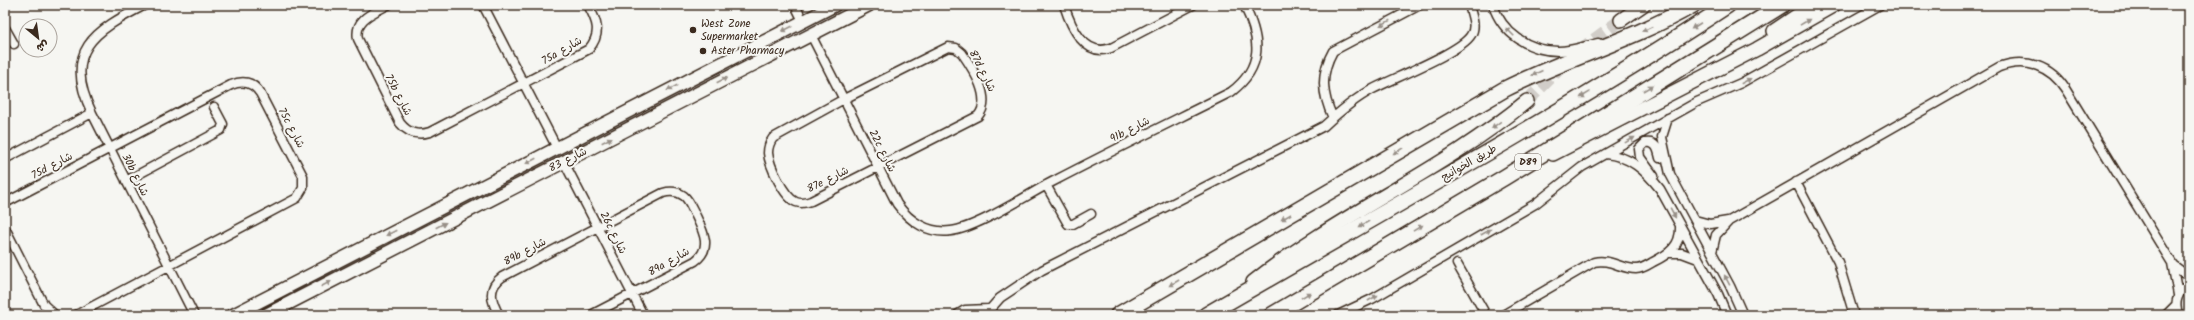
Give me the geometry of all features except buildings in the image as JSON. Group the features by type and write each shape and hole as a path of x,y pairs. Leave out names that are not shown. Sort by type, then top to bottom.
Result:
{"highway":[{"path":"1118,315 1499,92 1553,66 1626,38 1693,5"},
{"name":"طريق الخوانيج","path":"1206,315 1309,257 1575,100 1670,43 1728,5"},
{"name":"D89","path":"1272,315 1505,177 1782,5"}],"main road":[{"path":"1621,20 1643,5"},
{"path":"1721,66 1813,5"},
{"path":"1505,177 1597,132 1792,30 1834,5"},
{"path":"1235,298 1280,262 1484,134 1527,101"}],"street":[{"name":"30b شارع","path":"146,5 107,27 90,42 85,51 80,72 83,93 109,148 194,315"},
{"name":"75b شارع","path":"388,5 363,19 357,32 358,39 400,123 410,132 416,134 430,132 524,85"},
{"path":"483,5 557,148"},
{"name":"75a شارع","path":"524,85 590,49 597,35 598,27 588,5"},
{"path":"795,5 803,21"},
{"name":"شارع 83","path":"233,315 834,5"},
{"name":"شارع 83","path":"266,315 869,5"},
{"path":"1064,5 1082,41 1092,49 1098,51 1112,48 1193,5"},
{"name":"91b شارع","path":"970,226 1046,185 1231,92 1239,86 1251,70 1257,52 1256,32 1253,22 1244,5"},
{"path":"1333,118 1326,103 1323,88 1323,75 1333,51 1420,5"},
{"path":"957,315 965,310 986,312 1019,284 1042,270 1324,126 1354,100 1372,89 1454,49 1467,40 1473,33 1474,24 1469,5"},
{"path":"1492,5 1503,26 1515,37 1528,45 1543,50 1560,52 1626,38"},
{"path":"1338,315 1372,298 1539,201 1582,167 1697,102 1741,83 1880,5"},
{"path":"5,29 14,44"},
{"name":"22c شارع","path":"811,35 903,213 920,225 939,231 960,230 970,226"},
{"name":"87d شارع","path":"844,99 948,47 956,48 962,53 982,89 985,103 978,116 878,167"},
{"path":"1712,252 1716,235 1729,221 1999,67 2009,63 2029,63 2047,69 2061,82 2172,263 2189,277"},
{"name":"75c شارع","path":"77,315 292,202 303,188 301,170 260,93 253,85 242,82 231,85 109,148"},
{"name":"87e شارع","path":"844,99 773,138 770,142 768,154 776,175 791,199 801,203 806,203 878,167"},
{"path":"126,181 221,130 223,124 214,107"},
{"path":"5,159 92,113"},
{"path":"1668,118 1663,130 1662,143 1673,182"},
{"path":"1727,315 1651,171 1640,157 1639,149 1645,143 1653,143 1656,146 1665,170 1695,220 1743,315"},
{"name":"75d شارع","path":"5,203 109,148"},
{"path":"1605,154 1623,157 1634,162 1648,174 1660,189"},
{"name":"26c شارع","path":"564,162 643,315"},
{"path":"1796,182 1838,262 1854,315"},
{"path":"1046,185 1068,224 1073,224 1091,214"},
{"name":"89a شارع","path":"597,226 668,192 684,196 693,210 705,236 705,246 701,255 694,261 633,294"},
{"path":"1695,220 1710,224 1729,221"},
{"name":"89b شارع","path":"499,315 491,298 492,288 498,280 597,226"},
{"path":"1670,253 1677,243 1680,226"},
{"path":"5,228 44,304 55,315"},
{"path":"308,293 303,292 303,286 347,262 355,251"},
{"path":"1503,315 1594,262 1605,261 1638,269 1670,253 1682,253 1698,259"},
{"path":"2172,263 2178,294 2176,305 2179,315"},
{"path":"1457,264 1486,315"},
{"path":"2178,294 2189,285"},
{"path":"591,315 633,294"},
{"path":"2166,315 2176,305"}],"tunnel":[{"path":"1579,51 1621,20"},
{"path":"1527,101 1563,65"}],"place":[{"name":"West Zone Supermarket","path":"693,30"},
{"name":"Aster Pharmacy","path":"703,51"}]}
